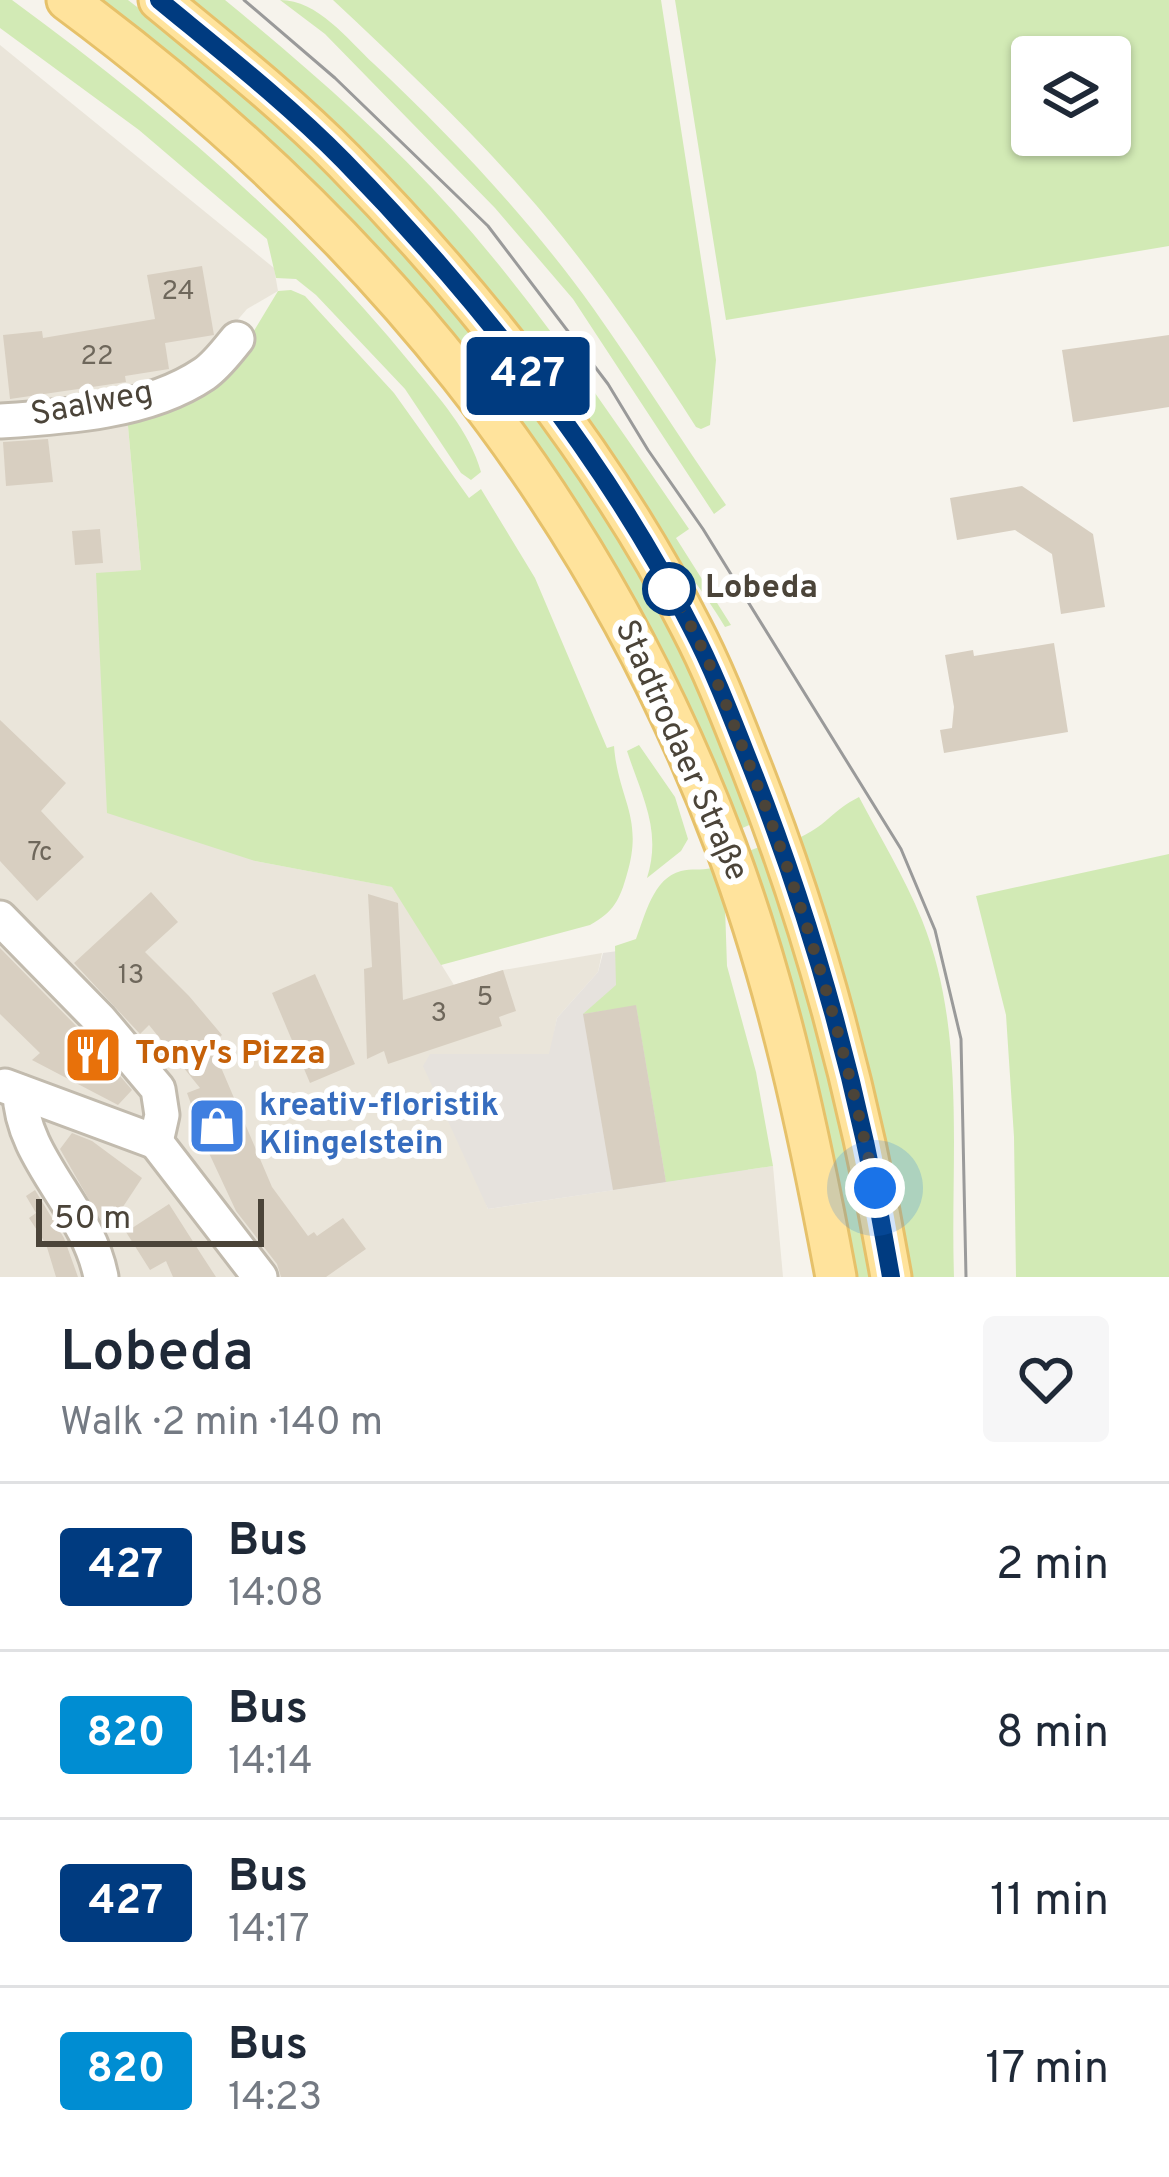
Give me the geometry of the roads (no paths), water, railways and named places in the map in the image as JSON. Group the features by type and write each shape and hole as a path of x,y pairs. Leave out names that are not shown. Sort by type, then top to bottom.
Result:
{"main road":[{"name":"Stadtrodaer Straße","path":"67,0 228,128 323,217 431,334 579,544 625,620 674,720 726,847 787,1046 836,1277"},
{"name":"Stadtrodaer Straße","path":"159,0 342,159 456,281 571,432 691,625 775,829 812,935 853,1084 891,1277"},
{"path":"808,1277 815,1163"}],"street":[{"name":"Saalweg","path":"0,421 61,417 136,402 204,374 237,339"},
{"path":"0,918 112,1032 158,1089 162,1115 156,1142"},
{"path":"10,1088 156,1142 260,1277"},
{"path":"10,1088 22,1125 79,1215 96,1253 100,1277"}],"tram line":[{"path":"244,0 335,78 488,226 608,384 901,849 935,930 961,1039 966,1277"}],"place":[{"name":"Lobeda","path":"669,589"},
{"name":"Tony's Pizza","path":"93,1055"},
{"name":"kreativ-floristik Klingelstein","path":"217,1126"}]}
